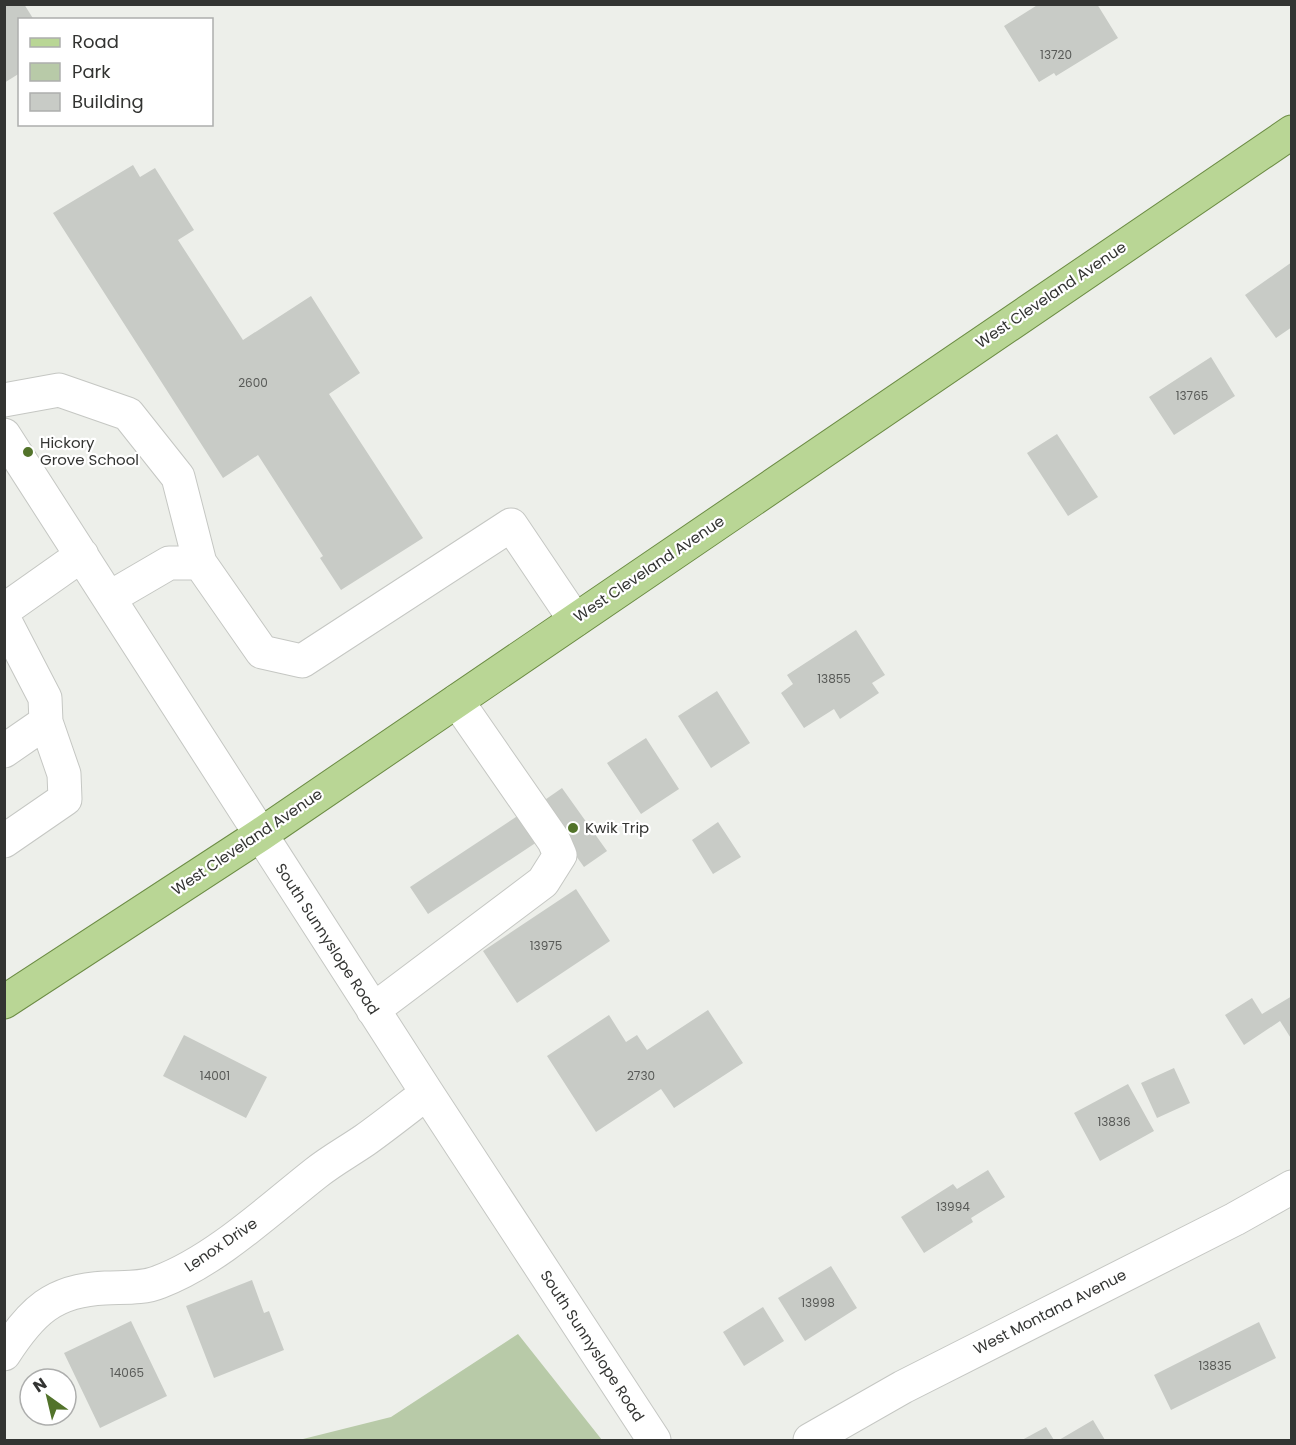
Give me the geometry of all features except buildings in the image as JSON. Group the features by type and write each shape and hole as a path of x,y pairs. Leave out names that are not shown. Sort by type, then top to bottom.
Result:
{"main road":[{"name":"West Cleveland Avenue","path":"4,1002 457,701 1292,132"}],"street":[{"path":"4,400 59,390 128,414 178,477 200,563 262,652 303,661 511,525 575,620"},
{"name":"South Sunnyslope Road","path":"4,435 373,1010 654,1440"},
{"path":"4,610 82,555"},
{"path":"109,598 169,563 200,563"},
{"path":"4,619 45,698 46,722 64,774 66,799 4,841"},
{"path":"373,1010 543,882 560,855 554,841 457,701"},
{"path":"4,751 46,722"},
{"name":"Lenox Drive","path":"4,1354 19,1331 43,1305 50,1301 70,1292 97,1288 143,1287 187,1270 256,1223 318,1172 427,1093"},
{"name":"West Montana Avenue","path":"810,1440 903,1387 1235,1219 1292,1186"}],"green space":[{"path":"518,1334 602,1440 299,1440 391,1417"}],"place":[{"name":"Hickory Grove School","path":"28,452"},
{"name":"Kwik Trip","path":"573,828"}]}
